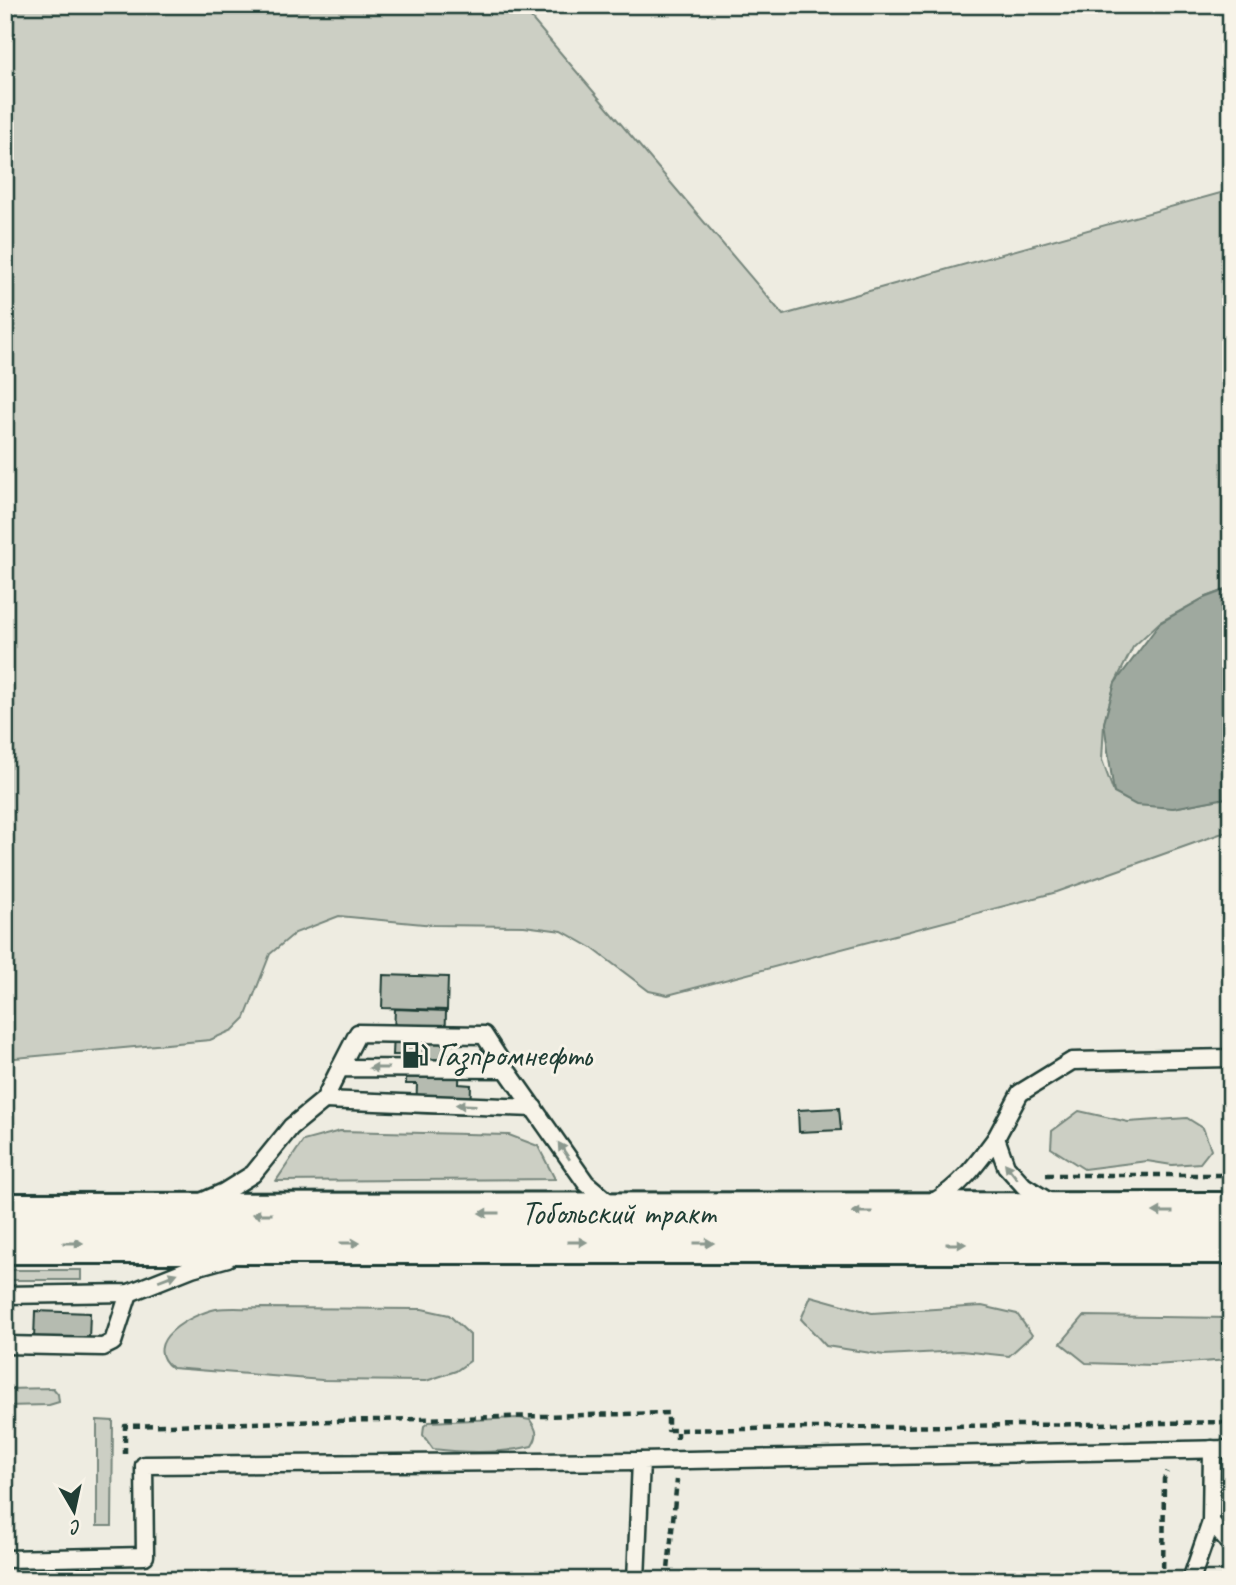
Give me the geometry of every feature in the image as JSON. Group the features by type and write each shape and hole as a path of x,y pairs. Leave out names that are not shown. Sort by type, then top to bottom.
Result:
{"main road":[{"name":"Тобольский тракт","path":"5,1213 1231,1212"},
{"name":"Тобольский тракт","path":"5,1244 1231,1244"}],"lane":[{"path":"174,1214 224,1192 253,1174 291,1127 324,1100 358,1034 484,1035 586,1183 612,1205 631,1213"},
{"path":"917,1212 947,1194 969,1175 996,1138 1020,1093 1072,1061 1231,1058"},
{"path":"340,1068 506,1069"},
{"path":"324,1100 534,1108"},
{"path":"996,1138 1006,1166 1024,1186 1065,1212"},
{"path":"5,1294 129,1293 192,1268 291,1242"},
{"path":"5,1345 103,1347 113,1342 129,1293"},
{"path":"5,1559 145,1556 144,1465 640,1461 1231,1449"},
{"path":"1191,1580 1211,1522 1212,1450"},
{"path":"636,1580 640,1461"},
{"path":"1211,1522 1231,1545"}],"path":[{"path":"1013,1174 1231,1175"},
{"path":"1163,1580 1164,1479 1175,1450 1174,1423 1231,1422"}],"shaded area":[{"path":"5,5 520,5 783,315 1231,190 1231,588 1204,598 1160,622 1133,647 1115,683 1104,723 1102,760 1114,793 1173,808 1231,797 1231,830 1057,892 668,995 649,991 592,948 562,931 524,926 434,925 339,916 295,933 270,954 245,1018 233,1030 210,1040 5,1059"},
{"path":"1231,588 1231,797 1173,808 1136,805 1114,793 1104,723 1115,683 1160,623 1204,598"},
{"path":"1079,1111 1128,1122 1187,1118 1203,1128 1211,1149 1200,1163 1172,1165 1147,1161 1084,1169 1051,1148 1052,1131"},
{"path":"340,1131 509,1135 538,1146 555,1179 276,1181 303,1141"},
{"path":"5,1270 81,1270 81,1280 5,1280"},
{"path":"811,1296 872,1313 982,1306 1017,1314 1032,1335 1009,1356 961,1351 884,1355 826,1346 801,1319"},
{"path":"216,1309 422,1309 449,1315 470,1335 470,1361 456,1371 426,1381 322,1380 172,1368 163,1358 165,1339 173,1331 194,1317"},
{"path":"1084,1316 1231,1318 1231,1360 1153,1365 1086,1363 1061,1343"},
{"path":"53,1388 58,1394 59,1402 49,1405 5,1406 5,1389"},
{"path":"519,1418 530,1420 534,1427 536,1439 532,1446 495,1452 433,1449 423,1435 424,1426 429,1422"},
{"path":"97,1420 113,1421 112,1526 97,1526"}],"building":[{"path":"383,975 448,977 447,1010 382,1008"},
{"path":"395,1009 446,1011 445,1054 460,1054 459,1084 471,1085 470,1115 416,1113 417,1084 406,1084 406,1055 393,1055"},
{"path":"839,1108 841,1130 799,1132 798,1110"},
{"path":"35,1311 90,1313 89,1340 34,1339"}],"place":[{"name":"Газпромнефть","path":"415,1055"}]}
